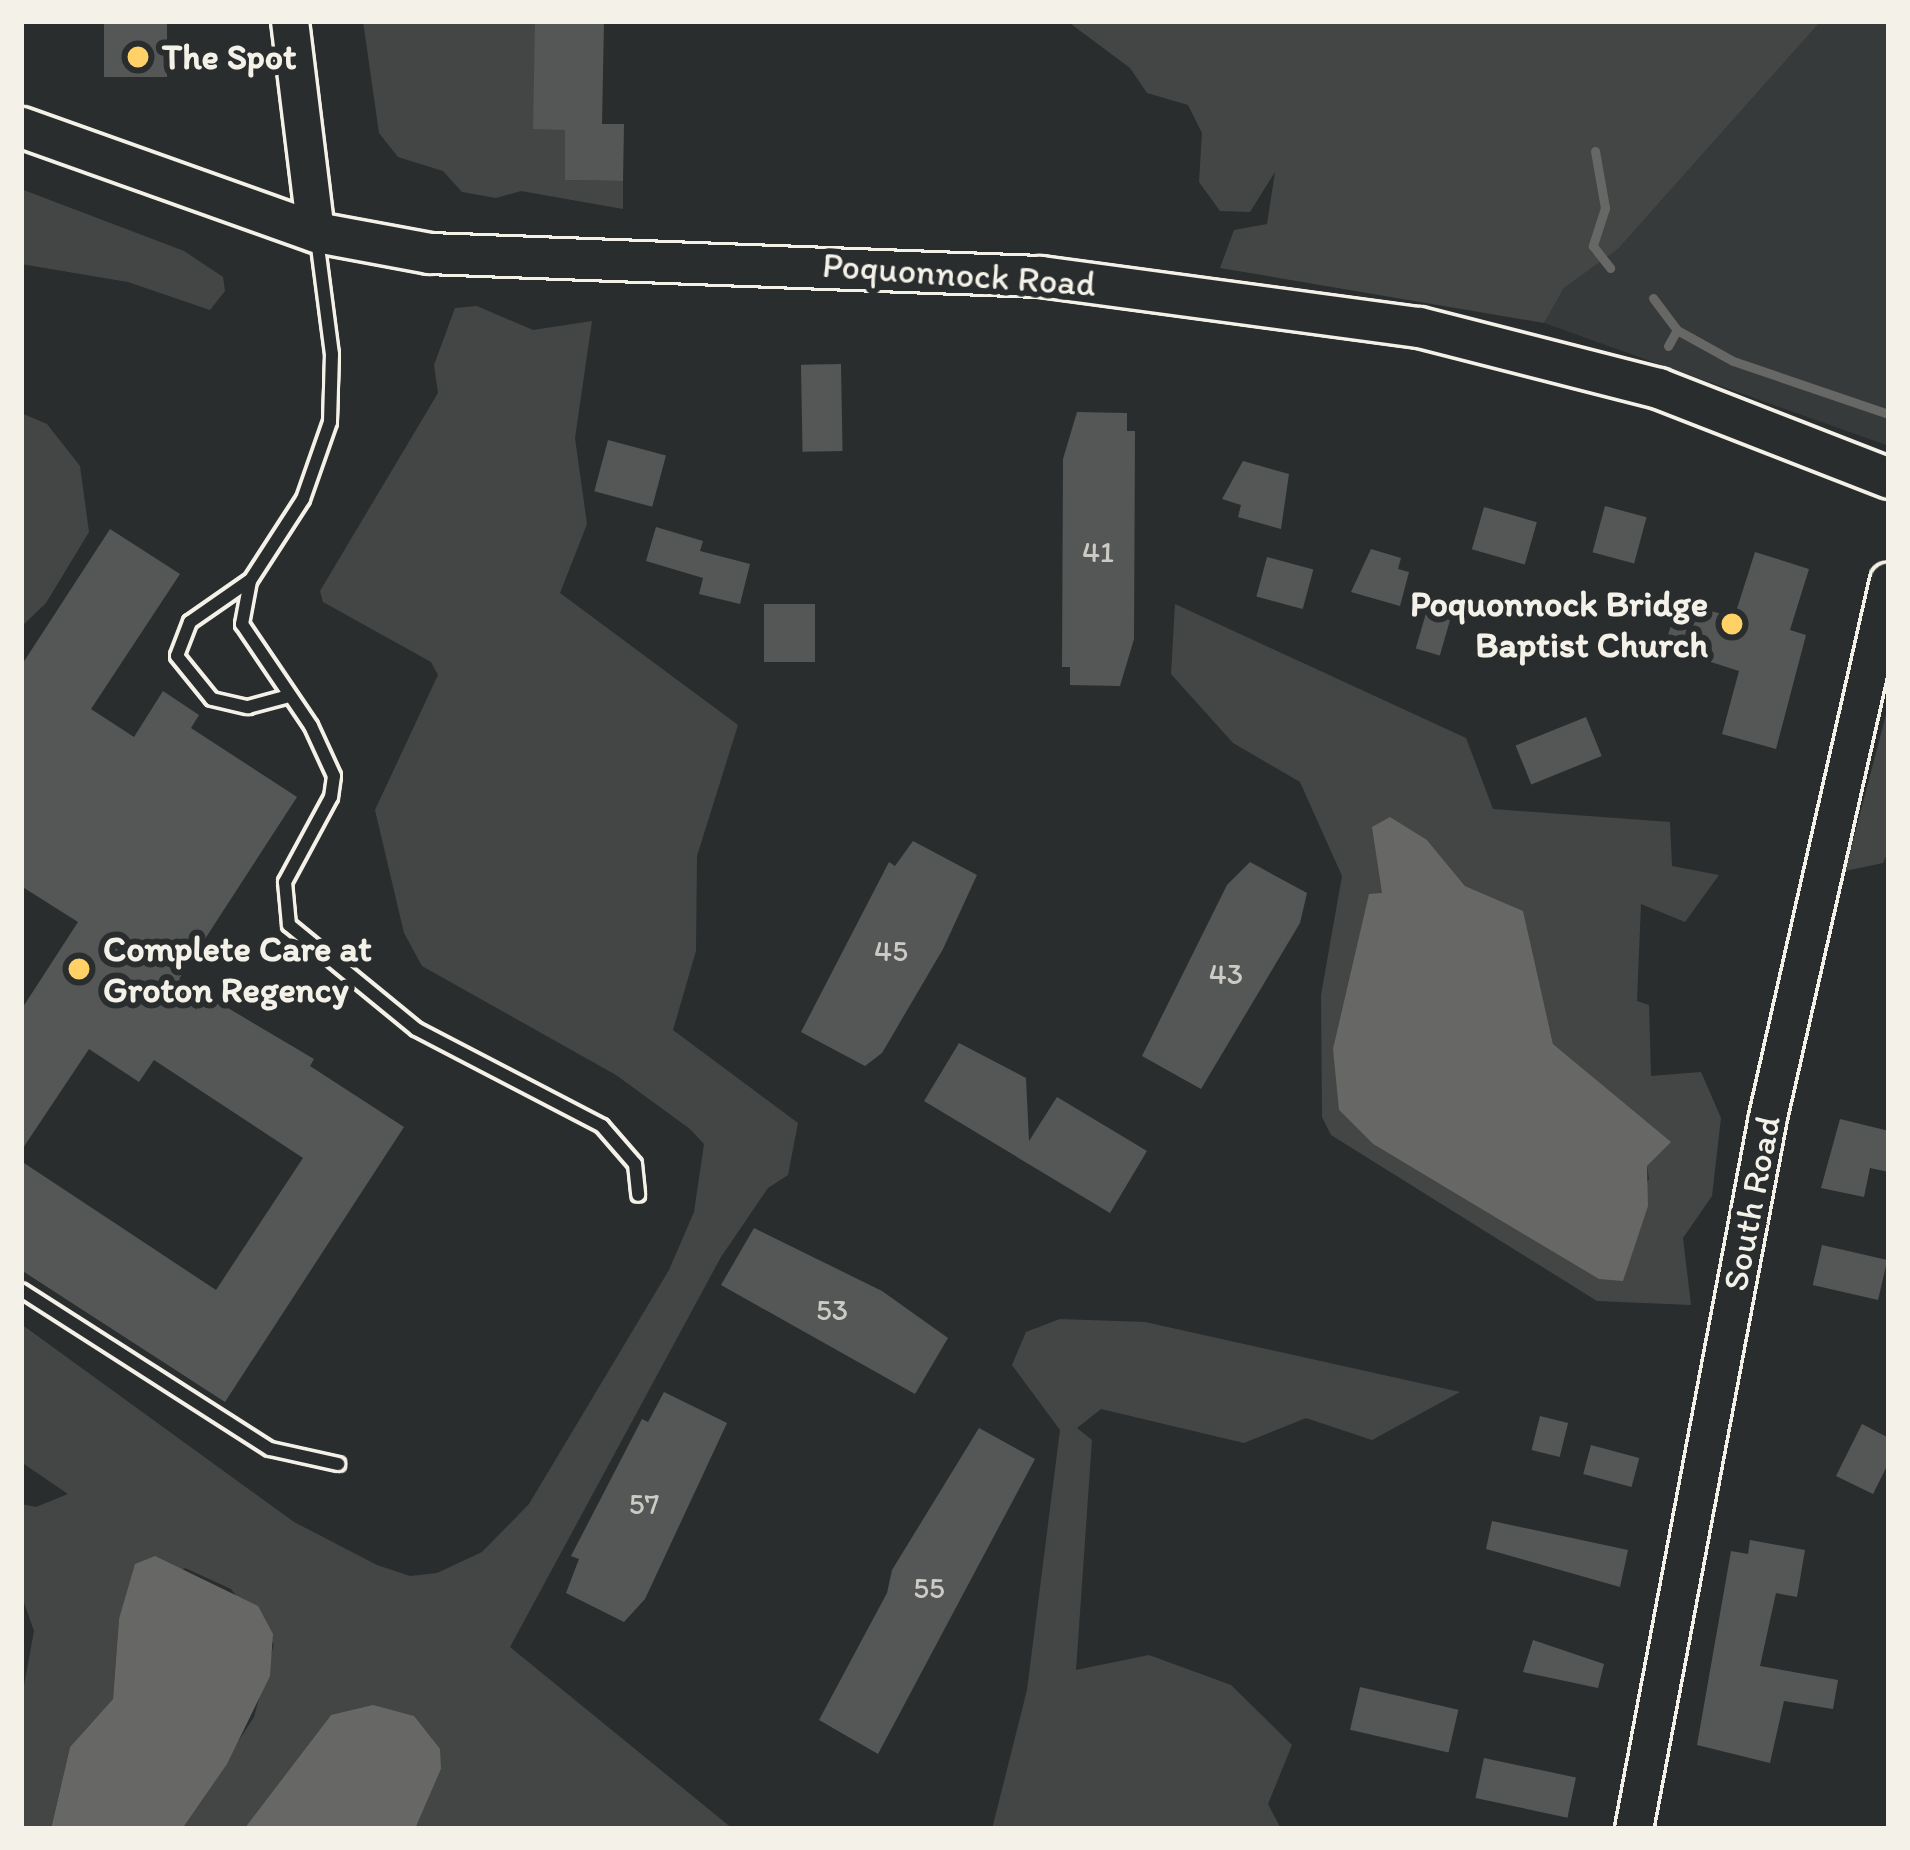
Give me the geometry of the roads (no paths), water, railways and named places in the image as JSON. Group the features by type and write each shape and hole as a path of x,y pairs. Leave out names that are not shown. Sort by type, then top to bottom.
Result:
{"main road":[{"path":"290,21 316,232"},
{"name":"Poquonnock Road","path":"21,128 316,232 492,259 890,266 1273,302 1586,365 1889,478"},
{"name":"South Road","path":"1634,1829 1768,1117 1889,581"}],"lane":[{"path":"286,697 248,707 212,699 177,656 190,622 250,580 303,499 330,422 332,354 316,232"},
{"path":"250,580 242,624 286,697 311,725 334,776 332,797 285,882 289,925 416,1029 602,1126 635,1163 638,1195"},
{"path":"21,1290 270,1449 338,1464"}],"waterway":[{"path":"1595,151 1605,208 1593,246 1610,268"},
{"path":"1653,298 1677,330 1733,361 1889,414"},
{"path":"1668,346 1677,330"}],"place":[{"name":"The Spot","path":"138,57"},
{"name":"Poquonnock Bridge Baptist Church","path":"1732,624"},
{"name":"Complete Care at Groton Regency","path":"79,969"}]}
